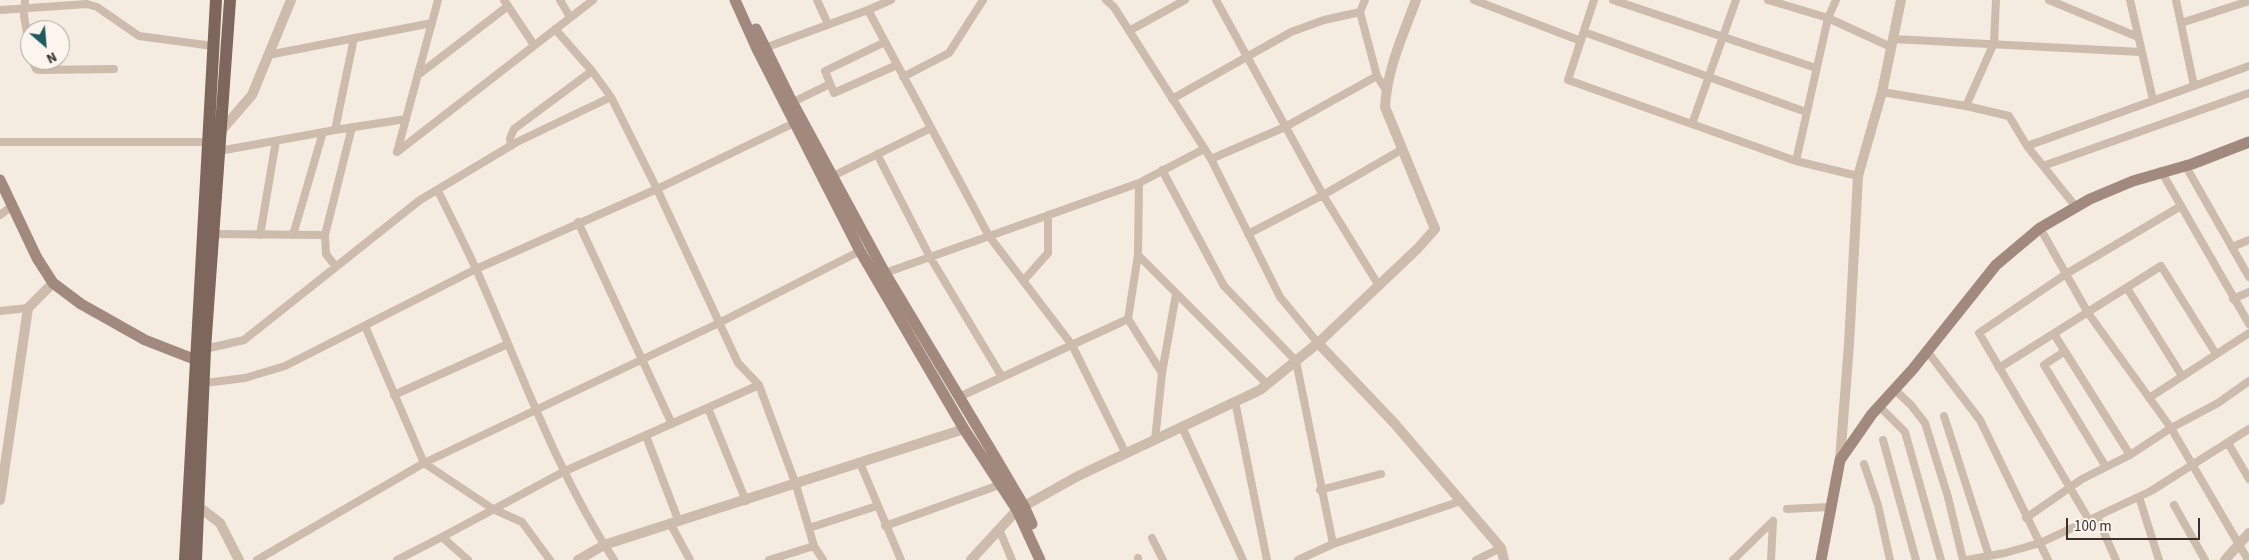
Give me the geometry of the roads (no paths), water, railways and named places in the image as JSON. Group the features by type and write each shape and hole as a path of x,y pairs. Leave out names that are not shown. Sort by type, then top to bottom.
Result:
{"main road":[{"path":"185,560 200,362 207,142 216,0"},
{"path":"196,560 204,382 200,362 205,349 230,0"},
{"path":"735,0 793,102 798,121 833,176 886,273 960,397 1048,560"},
{"path":"743,0 762,49 860,251 964,429 1020,508 1040,560"},
{"path":"1821,560 1829,507 1840,460 1879,406 1927,352 1996,265 2040,228 2076,207 2133,181 2249,142"},
{"path":"0,180 37,258 53,283 81,304 145,340 200,362"}],"street":[{"path":"220,132 252,95 290,0"},
{"path":"438,0 397,152 593,0"},
{"path":"560,0 570,17"},
{"path":"817,0 828,24"},
{"path":"762,49 891,0"},
{"path":"904,77 949,53 982,0"},
{"path":"1106,0 1114,7 1211,160 1280,297 1318,343 1395,424 1461,501 1501,548 1504,560"},
{"path":"1129,31 1185,0"},
{"path":"1216,0 1323,195 1379,286"},
{"path":"1364,0 1360,12 1377,76 1386,90"},
{"path":"971,560 1020,508 1126,454 1260,390 1318,343 1418,248 1435,229 1401,150 1385,106 1386,90 1396,53 1416,0"},
{"path":"1474,0 1581,41"},
{"path":"1594,0 1568,80 1796,161 1858,176"},
{"path":"1612,0 1816,68"},
{"path":"1692,124 1736,0"},
{"path":"1768,0 1828,18 1892,43 1994,43 2141,52"},
{"path":"1796,161 1828,18 1836,0"},
{"path":"1840,460 1849,344 1858,176 1882,92 1901,0"},
{"path":"1966,106 1994,43 1996,0"},
{"path":"2050,0 2138,37"},
{"path":"2130,0 2154,100"},
{"path":"2176,0 2194,86"},
{"path":"2181,23 2249,1"},
{"path":"0,10 26,3 87,4 97,7 139,36 213,46"},
{"path":"25,20 26,3"},
{"path":"418,76 506,3 534,45"},
{"path":"868,10 989,236 1072,346 1126,454"},
{"path":"1172,99 1290,32 1324,20 1360,12"},
{"path":"268,54 432,23"},
{"path":"554,29 592,71 611,97 657,189 738,363 759,385 796,485 814,546 823,560"},
{"path":"1584,32 1806,112"},
{"path":"334,130 354,38"},
{"path":"885,42 825,72 834,94 897,65"},
{"path":"2027,146 2249,66"},
{"path":"70,70 114,69"},
{"path":"512,146 510,138 514,129 592,71"},
{"path":"1211,160 1285,127 1377,76"},
{"path":"793,102 830,84"},
{"path":"1882,92 1966,106 2009,116 2027,146 2076,207"},
{"path":"2043,166 2134,136 2249,93"},
{"path":"205,349 244,340 420,200 512,146 611,97"},
{"path":"219,151 406,119"},
{"path":"204,382 244,378 286,366 476,269 578,222 657,189 798,121"},
{"path":"336,267 326,254 325,235 352,127"},
{"path":"833,176 931,128"},
{"path":"293,235 322,132"},
{"path":"260,235 276,141"},
{"path":"0,142 207,142"},
{"path":"886,273 1139,183 1204,149"},
{"path":"1248,234 1323,195 1401,150"},
{"path":"877,154 930,257 1002,377"},
{"path":"2185,165 2249,277"},
{"path":"1162,170 1224,286 1296,361 1320,490 1333,544"},
{"path":"2162,171 2233,299 2249,324"},
{"path":"1139,183 1138,254 1128,320 1162,373"},
{"path":"438,191 476,269 535,409 565,471 604,545 614,560"},
{"path":"0,215 12,206"},
{"path":"2089,520 1979,334 2066,274 2181,206"},
{"path":"1023,281 1048,253 1048,215"},
{"path":"578,222 672,424"},
{"path":"2040,228 2088,313 2171,428 2248,560"},
{"path":"214,234 325,235"},
{"path":"2232,247 2249,240"},
{"path":"257,560 424,463 719,323 860,251"},
{"path":"1138,254 1267,384"},
{"path":"1999,368 2161,266 2216,354"},
{"path":"0,500 28,308 53,283"},
{"path":"2127,288 2182,376"},
{"path":"2233,299 2249,292"},
{"path":"1155,440 1162,373 1176,294"},
{"path":"0,311 28,308"},
{"path":"960,397 1128,320"},
{"path":"365,326 424,463 493,509 522,522 550,560"},
{"path":"2149,398 2249,333"},
{"path":"2054,334 2130,455"},
{"path":"394,395 508,344"},
{"path":"2065,351 2044,365 2106,467"},
{"path":"1927,352 1980,420 2048,560"},
{"path":"2026,518 2069,488 2130,455 2249,381"},
{"path":"397,560 565,471 759,385"},
{"path":"1894,389 1911,405 1925,423 1948,497 1963,560"},
{"path":"1235,401 1267,560"},
{"path":"1879,406 1905,432 1941,560"},
{"path":"708,408 746,501"},
{"path":"1944,416 1989,556"},
{"path":"1182,427 1243,560"},
{"path":"578,560 604,545 675,524 964,429"},
{"path":"1967,560 2040,543 2097,517 2139,497 2249,429"},
{"path":"646,436 675,524 690,560"},
{"path":"1883,440 1916,560"},
{"path":"2228,443 2249,479"},
{"path":"860,463 885,526 901,560"},
{"path":"1864,464 1878,505 1890,560"},
{"path":"1320,490 1381,474"},
{"path":"885,526 1002,484"},
{"path":"2139,497 2159,560"},
{"path":"1298,560 1333,544 1461,501"},
{"path":"2174,505 2205,560"},
{"path":"809,528 877,506"},
{"path":"199,507 220,523 239,560"},
{"path":"1786,509 1829,507"},
{"path":"2097,517 2116,560"},
{"path":"1733,560 1773,521 1772,560"},
{"path":"999,529 1012,560"},
{"path":"2225,560 2249,533"},
{"path":"442,537 468,560"},
{"path":"1152,538 1164,560"},
{"path":"769,560 814,546"},
{"path":"1476,560 1501,548"}]}
